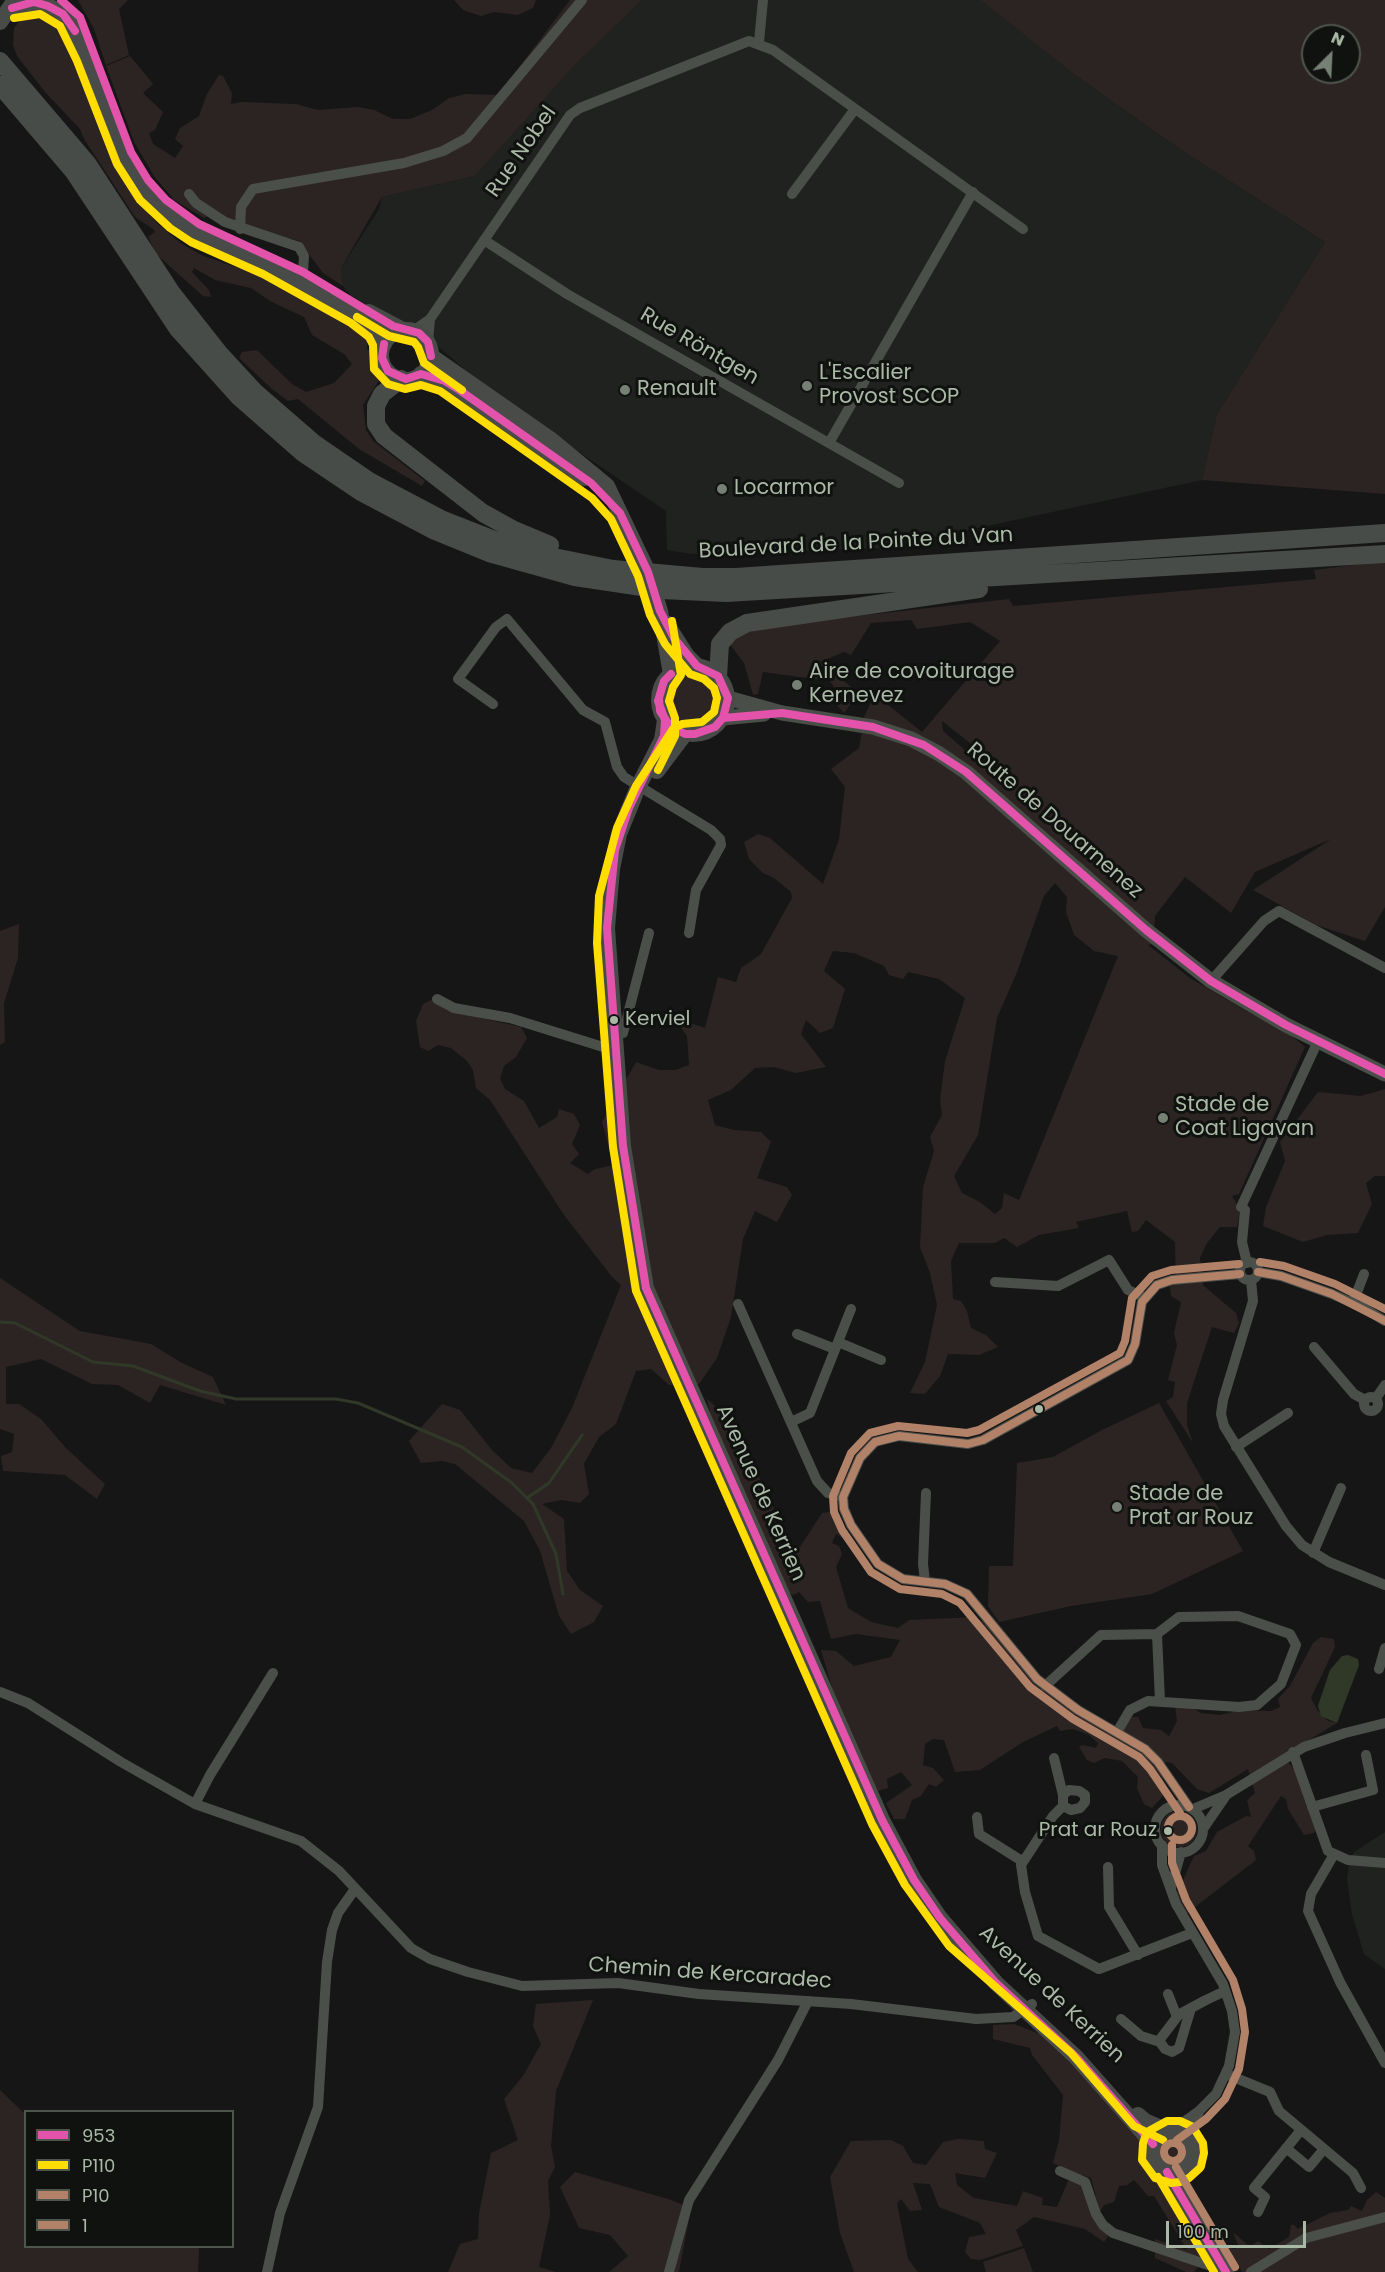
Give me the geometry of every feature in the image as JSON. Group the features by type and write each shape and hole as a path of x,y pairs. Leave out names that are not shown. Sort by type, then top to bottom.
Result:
{"highway":[{"name":"Boulevard de la Pointe du Van","path":"0,61 87,163 171,292 219,353 255,392 315,444 395,495 443,520 494,540 544,555 591,565 702,577 812,572 1385,533"},
{"name":"Boulevard de la Pointe du Van","path":"0,85 62,156 178,329 226,384 259,416 325,469 381,504 471,546 550,571 662,590 726,593 1385,554"},
{"path":"401,379 387,388 378,400 375,418 379,430 392,443 483,513 533,539 583,555 702,577"},
{"path":"718,676 720,644 730,632 747,623 995,587 1062,573"}],"main road":[{"path":"0,22 13,4 40,3 57,10 68,20 87,57 126,159 139,181 162,208 195,232 305,279 369,322 378,330 384,344"},
{"path":"67,5 85,26 131,152 156,190 177,210 199,224 386,323 408,330 429,349 596,474 611,492 634,541 660,611 674,638 697,666 718,676 728,698 723,718 706,732 685,734 665,720 660,711 660,691 671,674 688,666 697,666"},
{"path":"408,330 395,332 384,344 382,351 384,365 394,376 411,379 421,374 445,381 458,388 591,483 620,513"},
{"path":"421,374 429,349"},
{"path":"660,611 671,674"},
{"name":"Route de Douarnenez","path":"728,698 782,713 880,728 938,753 980,783 1146,930 1210,981 1318,1041 1385,1074"},
{"name":"Route de Douarnenez","path":"723,718 782,713"},
{"name":"Avenue de Kerrien","path":"665,720 662,740 641,789 609,898 607,942 630,1202 642,1271 654,1308 882,1820 914,1880 957,1939 1029,2007 1153,2144"},
{"name":"Avenue de Kerrien","path":"641,789 685,734"},
{"name":"Avenue de Kerrien","path":"1029,2007 1086,2054 1141,2118 1169,2131"},
{"path":"1169,2131 1182,2133 1190,2140 1194,2151 1188,2167 1190,2192 1226,2269 1167,2172 1156,2164 1152,2151 1153,2144 1169,2131"},
{"path":"1167,2172 1178,2172 1188,2167"}],"street":[{"path":"240,229 241,207 253,189 404,163 443,151 467,138 582,0"},
{"path":"763,0 759,42 1023,229"},
{"name":"Rue Nobel","path":"408,330 430,319 562,124 574,111 741,42 759,42"},
{"path":"792,195 855,109"},
{"path":"829,443 973,192"},
{"path":"189,194 215,216 240,229 297,245 304,256 305,279"},
{"name":"Rue Röntgen","path":"484,240 567,294 899,483"},
{"name":"Rue Nobel","path":"429,349 430,319"},
{"path":"493,704 458,679 496,627 507,619 583,710 605,722 617,767 624,777 711,830 720,839 721,845 696,890 689,933"},
{"path":"1210,981 1270,915 1279,911 1385,968"},
{"path":"614,1034 623,1033 649,933"},
{"path":"437,999 454,1008 510,1018 616,1051"},
{"path":"1247,1263 1242,1242 1243,1208 1318,1041"},
{"path":"995,1281 1058,1286 1109,1260 1128,1290 1144,1298"},
{"path":"1240,1274 1241,1267 1247,1263 1255,1265 1251,1310 1221,1407 1224,1426 1292,1534 1313,1553 1385,1585"},
{"path":"1240,1274 1246,1280 1254,1276 1281,1276 1353,1303 1385,1321"},
{"path":"1203,1829 1202,1821 1170,1783 1152,1755 1117,1731 1078,1710 1046,1686 1027,1669 967,1594 945,1584 903,1579 878,1564 851,1526 844,1509 843,1497 863,1452 880,1440 904,1436 977,1447 1128,1360 1135,1344 1144,1298 1162,1282 1240,1274"},
{"path":"1353,1303 1364,1274"},
{"path":"738,1304 821,1486 828,1493 843,1497"},
{"path":"791,1422 810,1413 851,1309"},
{"path":"797,1334 881,1360"},
{"path":"1314,1347 1354,1394 1376,1405 1385,1385"},
{"path":"1236,1447 1288,1413"},
{"path":"1313,1553 1341,1488"},
{"path":"925,1581 923,1564 926,1492"},
{"path":"1046,1686 1101,1635 1157,1634 1179,1617 1229,1615 1290,1634 1296,1645 1281,1684 1257,1705 1239,1707 1160,1701 1134,1707 1117,1731"},
{"path":"1157,1634 1160,1701"},
{"path":"1379,1669 1385,1648"},
{"path":"195,1804 210,1774 273,1673"},
{"name":"Chemin de Kercaradec","path":"0,1692 28,1702 121,1761 195,1804 301,1841 328,1861 395,1933 416,1952 430,1959 508,1983 535,1987 618,1983 699,1994 808,2001 976,2019 1007,2019 1029,2007"},
{"path":"1169,2131 1199,2111 1216,2094 1233,2054 1235,2032 1225,1991 1191,1933 1162,1865 1162,1845 1156,1832 1156,1822 1170,1807 1191,1808 1226,1795 1293,1752 1331,1737 1385,1723"},
{"path":"1293,1752 1326,1848 1334,1856 1348,1860 1385,1863"},
{"path":"1312,1807 1373,1790 1366,1755"},
{"path":"1054,1758 1063,1800 1071,1810 1080,1808 1088,1795 1070,1790 1063,1800 1022,1862 1021,1874 1033,1924 1042,1939 1099,1970 1191,1933"},
{"path":"1170,1783 1170,1807"},
{"path":"1162,1845 1171,1851 1181,1852 1197,1844 1203,1829 1226,1795"},
{"path":"977,1817 976,1828 979,1834 1022,1862"},
{"path":"1171,1888 1181,1852"},
{"path":"1334,1856 1311,1894 1308,1911 1340,1982 1385,2063"},
{"path":"1108,1867 1109,1907 1138,1956"},
{"path":"267,2272 280,2213 318,2107 327,1962 332,1930 338,1913 355,1889"},
{"path":"1160,2042 1163,2034 1177,2017 1225,1991"},
{"path":"1168,1995 1177,2017"},
{"path":"669,2272 676,2239 689,2200 778,2060 808,2001"},
{"path":"1121,2019 1141,2036 1160,2042 1165,2049 1172,2052 1178,2050 1191,2008"},
{"path":"1226,2074 1270,2092 1279,2111 1353,2173 1361,2188"},
{"path":"1190,2140 1199,2111"},
{"path":"1258,2212 1265,2197 1254,2188 1301,2130"},
{"path":"1286,2148 1309,2167 1324,2149"},
{"path":"1060,2171 1085,2181 1096,2214 1103,2225 1113,2233 1226,2269"},
{"path":"1251,2272 1306,2238 1385,2217"}],"shaded area":[{"path":"78,0 128,0 119,9 129,55 106,65 94,29"},
{"path":"454,0 536,0 533,8 518,15 494,12 481,16 463,10"},
{"path":"570,0 642,0 573,67 475,176 382,197 341,268 343,286 323,273 299,241 259,230 213,213 204,218 174,200 154,176 134,142 106,66 130,56 153,84 143,93 163,112 155,130 149,133 153,144 175,158 183,146 175,139 180,128 199,116 207,94 219,75 223,76 232,93 231,104 241,102 296,104 318,110 358,107 374,110 393,119 410,119 432,110 449,98 465,94 498,95"},
{"path":"642,0 983,0 1075,75 1181,150 1325,242 1217,414 1202,480 884,548 692,554 667,550 666,511 492,393 412,324 391,320 351,296 343,286 341,268 379,209 382,197 475,176 573,67"},
{"path":"981,0 1385,0 1385,494 1202,480 1217,414 1325,242 1181,150 1075,75"},
{"path":"39,11 54,15 68,32 98,106 115,159 148,213 158,224 182,244 203,256 285,283 368,329 367,349 370,351 380,379 363,405 366,430 373,441 425,481 422,486 359,449 298,399 288,401 239,358 242,352 257,350 292,384 306,392 334,383 352,364 344,354 312,335 304,317 270,301 251,288 215,280 194,268 192,272 209,290 211,297 203,296 156,254 148,237 155,232 153,229 135,217 84,139 80,129 45,92 17,56 13,45 14,28 26,13"},
{"path":"1385,561 1385,907 1365,941 1316,925 1253,890 1331,839 1255,872 1231,913 1185,877 1155,916 1153,944 1148,945 1190,978 1248,1012 1285,1030 1305,1047 1239,1194 1232,1196 1240,1210 1237,1227 1220,1227 1207,1243 1200,1258 1203,1285 1236,1313 1239,1323 1234,1333 1212,1327 1187,1403 1187,1425 1193,1443 1166,1401 1173,1397 1175,1382 1168,1380 1177,1345 1174,1333 1181,1302 1171,1296 1170,1285 1176,1283 1175,1242 1146,1220 1138,1231 1132,1232 1127,1211 1076,1222 1079,1228 1039,1235 1017,1247 1004,1238 995,1243 959,1243 951,1261 953,1299 961,1301 967,1311 971,1328 986,1335 998,1347 979,1355 948,1354 940,1376 925,1394 910,1393 925,1362 937,1305 930,1273 920,1247 923,1187 934,1151 930,1137 942,1115 940,1099 945,1061 965,998 939,979 908,972 903,979 889,975 884,966 854,953 833,951 824,971 845,989 833,1028 820,1033 806,1020 801,1034 826,1067 796,1073 774,1067 755,1068 731,1090 708,1100 715,1125 734,1130 761,1132 771,1142 757,1178 787,1187 792,1195 777,1222 755,1211 743,1239 731,1317 717,1358 699,1384 669,1385 651,1369 636,1371 616,1424 599,1437 584,1464 589,1494 580,1503 561,1500 542,1504 564,1519 567,1571 580,1590 603,1606 594,1622 571,1634 559,1616 540,1551 524,1521 455,1464 442,1461 421,1463 409,1441 442,1404 460,1410 492,1450 511,1468 532,1473 551,1448 572,1408 621,1285 612,1277 564,1215 490,1100 476,1088 473,1070 467,1061 451,1048 438,1045 428,1051 420,1047 416,1021 423,1004 431,1000 446,1010 521,1027 527,1038 516,1057 504,1066 500,1078 505,1089 524,1101 539,1128 557,1117 559,1109 574,1114 580,1125 572,1144 579,1154 570,1163 588,1174 595,1169 614,1165 602,1122 636,1062 659,1070 675,1070 689,1065 687,1036 679,1025 687,1022 705,1028 718,977 736,982 741,968 761,954 792,898 791,892 774,878 763,873 749,859 744,842 758,834 770,838 823,884 839,839 845,787 831,769 859,748 862,731 866,729 864,717 871,702 878,697 922,732 1000,641 970,622 917,629 911,620 871,623 851,655 844,652 820,662 859,693 844,713 835,703 836,690 830,681 763,672 758,694 753,695 744,663 728,642 739,634 794,623 1009,599 1013,606 1316,579 1314,570","holes":["942,721 984,754 1001,771 974,758 943,731","1055,883 1067,897 1066,912 1074,935 1094,951 1118,956 1019,1200 1004,1193 1002,1208 995,1214 980,1202 962,1193 954,1176 978,1135 997,1018 1017,972 1044,896"]},
{"path":"694,670 704,672 713,678 719,687 721,697 719,707 713,716 704,722 694,724 684,722 675,716 669,707 667,697 669,687 675,678 684,672"},
{"path":"19,924 18,958 4,1003 5,1042 0,1045 0,931"},
{"path":"1385,1089 1385,1176 1375,1176 1366,1183 1372,1204 1358,1233 1327,1235 1303,1242 1263,1226 1266,1207 1285,1161 1280,1142 1318,1092 1361,1096"},
{"path":"0,1278 80,1331 151,1344 182,1363 213,1377 226,1405 160,1385 150,1403 118,1385 92,1384 41,1359 6,1367 6,1404 19,1404 41,1419 65,1447 105,1484 97,1499 65,1475 3,1471 1,1456 12,1452 14,1434 0,1429"},
{"path":"707,1399 721,1411 741,1441 773,1506 779,1539 785,1545 793,1550 800,1547 822,1513 829,1512 842,1520 847,1532 843,1538 836,1534 832,1543 839,1546 842,1554 836,1567 848,1608 871,1622 898,1628 909,1620 974,1617 985,1623 1023,1669 1121,1737 1127,1722 1133,1717 1138,1717 1143,1728 1161,1730 1169,1736 1177,1721 1175,1706 1191,1707 1201,1713 1220,1715 1240,1710 1271,1711 1280,1707 1278,1699 1290,1686 1313,1643 1321,1637 1334,1639 1335,1647 1311,1698 1318,1711 1328,1721 1337,1723 1282,1756 1299,1774 1316,1828 1314,1833 1304,1835 1288,1809 1286,1799 1281,1796 1248,1846 1254,1851 1256,1860 1186,1914 1177,1893 1194,1856 1206,1851 1217,1832 1246,1816 1251,1817 1247,1800 1255,1793 1248,1769 1209,1793 1197,1789 1172,1763 1166,1762 1160,1772 1166,1786 1162,1797 1152,1808 1144,1804 1137,1788 1138,1777 1122,1761 1105,1758 1094,1763 1087,1760 1079,1747 1083,1745 1096,1748 1098,1743 1089,1735 1073,1729 1060,1731 1057,1726 1023,1742 980,1770 955,1772 944,1740 933,1739 925,1744 923,1765 933,1768 944,1780 936,1787 929,1784 921,1796 912,1800 905,1819 894,1819 886,1803 912,1785 901,1772 887,1779 888,1788 878,1791 832,1688 821,1650 836,1651 854,1666 891,1657 900,1640 856,1634 831,1639 820,1601 808,1602 799,1592 793,1595 785,1591 716,1439"},
{"name":"Stade de Prat ar Rouz","path":"1159,1403 1243,1551 1152,1594 1071,1606 999,1622 988,1606 989,1566 1013,1566 1017,1463 1053,1457 1102,1430"},
{"path":"1348,1655 1358,1659 1359,1665 1337,1723 1321,1716 1318,1706 1330,1670 1342,1656"},
{"path":"1179,1811 1192,1816 1197,1829 1192,1842 1179,1847 1166,1842 1161,1829 1166,1816"},
{"path":"1385,1832 1385,1969 1364,1954 1352,1914 1347,1879 1349,1864 1354,1852"},
{"path":"593,2000 556,2091 551,2146 555,2167 548,2181 550,2215 539,2267 556,2272 448,2272 460,2244 478,2239 479,2213 491,2153 518,2140 504,2099 523,2076 541,2044 533,2026 536,2004"},
{"path":"1014,2024 1048,2037 1143,2144 1151,2161 1171,2185 1208,2254 1194,2272 1186,2272 1155,2258 1155,2239 1187,2250 1154,2196 1148,2196 1134,2180 1127,2185 1119,2186 1114,2202 1104,2205 1100,2212 1091,2178 1082,2175 1109,2235 1104,2242 1085,2229 1034,2217 1016,2230 1023,2246 980,2260 971,2259 965,2252 969,2237 986,2234 980,2223 939,2207 930,2184 913,2183 922,2210 910,2211 901,2199 897,2203 908,2259 918,2272 854,2272 840,2233 830,2177 851,2141 891,2140 903,2146 913,2163 926,2165 943,2142 958,2139 984,2141 985,2149 997,2153 985,2178 955,2173 957,2185 974,2198 1017,2206 1023,2191 1043,2198 1042,2205 1057,2207 1072,2172 1053,2163 1059,2140 1063,2095 1032,2055 1030,2048 993,2039 993,2025"},
{"path":"0,2090 24,2113 24,2248 199,2248 198,2272 0,2272"},
{"path":"1174,2137 1185,2141 1189,2152 1185,2163 1174,2167 1163,2163 1159,2152 1163,2141"},
{"path":"575,2172 691,2208 679,2272 609,2272 628,2256 610,2235 579,2228 560,2187"},
{"path":"1376,2192 1385,2198 1385,2272 1242,2272 1227,2246 1235,2249 1238,2245 1233,2232 1250,2247 1258,2241 1269,2249 1289,2237 1291,2225 1298,2229 1330,2213 1348,2210 1351,2206 1362,2211 1367,2200"},
{"path":"1024,2248 1033,2272 986,2272 983,2262"}],"waterway":[{"path":"0,1322 15,1323 93,1362 133,1366 200,1391 236,1399 336,1399 358,1403 462,1447 512,1483 533,1504 556,1554 563,1594"},
{"path":"527,1498 549,1483 582,1435"}],"transit line":[{"name":"953","path":"61,0 80,17 131,152 148,180 166,200 199,224 303,272 393,326 419,333 428,342 431,356"},
{"name":"953","path":"12,8 34,2 48,6 63,14 75,31"},
{"name":"P110","path":"14,18 40,14 60,26 77,61 117,164 140,200 170,228 191,242 263,274 351,323 369,337 373,345 374,369 388,384 405,389 421,385 440,391 592,498 611,519 638,576 650,615 665,644 690,674 704,679 714,688 717,698 714,712 702,722 682,724 673,729 636,786 617,828 599,896 597,943 613,1147 636,1291 872,1824 905,1885 949,1946 1071,2053 1134,2126 1163,2140"},
{"name":"P110","path":"357,317 389,336 414,342 424,363 462,390"},
{"name":"953","path":"384,344 382,358 388,371 406,379 421,374"},
{"name":"953","path":"421,374 445,381 458,389 591,483 620,513 648,572 660,611 674,638 697,666 718,676 728,698 723,718 715,727 695,734 685,734 670,726 660,711 659,698"},
{"name":"P110","path":"658,770 675,736 675,718 669,701 673,687 681,675 672,621"},
{"name":"953","path":"671,674 664,681 658,701 665,720 664,736 629,808 615,850 607,928 623,1146 646,1288 882,1820 914,1880 940,1918 996,1983 1076,2057 1153,2144"},
{"name":"953","path":"723,718 782,713 873,727 924,745 966,772 1146,930 1211,981 1286,1025 1385,1074"},
{"name":"P10","path":"1260,1262 1284,1266 1335,1284 1385,1309"},
{"name":"P10","path":"1180,1813 1139,1757 1073,1719 1030,1687 960,1603 942,1594 900,1589 871,1572 842,1530 834,1512 833,1496 851,1453 870,1433 898,1426 967,1433 979,1430 1120,1353 1125,1341 1132,1298 1152,1276 1171,1270 1239,1264"},
{"name":"1","path":"1258,1272 1281,1276 1332,1294 1385,1321"},
{"name":"1","path":"1189,1807 1158,1762 1145,1749 1078,1710 1037,1679 967,1594 945,1584 903,1579 878,1564 851,1525 844,1509 843,1497 860,1458 875,1442 899,1436 968,1444 983,1440 1128,1360 1135,1344 1142,1302 1157,1285 1172,1280 1240,1274"},
{"name":"P10","path":"1180,1816 1189,1819 1192,1828 1189,1837 1180,1840 1171,1837 1168,1828 1171,1819 1180,1816"},
{"name":"P10","path":"1172,1845 1172,1863 1186,1900 1233,1980 1242,2009 1245,2032 1239,2069 1225,2099 1206,2119 1177,2140"},
{"name":"P110","path":"1200,2168 1189,2178 1180,2182 1171,2183 1155,2178 1142,2160 1143,2143 1147,2132 1167,2121 1180,2121 1193,2127 1203,2143 1204,2153 1201,2166"},
{"name":"P10","path":"1169,2143 1177,2143 1182,2148 1182,2152 1180,2159 1169,2161 1164,2156 1164,2148 1169,2143"},
{"name":"P10","path":"1176,2167 1235,2267"},
{"name":"953","path":"1167,2172 1226,2272"},
{"name":"P110","path":"1158,2177 1214,2272"}],"place":[{"name":"L'Escalier Provost SCOP","path":"807,386"},
{"name":"Renault","path":"625,390"},
{"name":"Locarmor","path":"722,489"},
{"name":"Aire de covoiturage Kernevez","path":"797,685"},
{"name":"Kerviel","path":"614,1020"},
{"name":"Stade de Coat Ligavan","path":"1163,1118"},
{"name":"Stade de Prat ar Rouz","path":"1117,1507"},
{"name":"Prat ar Rouz","path":"1168,1831"}]}
